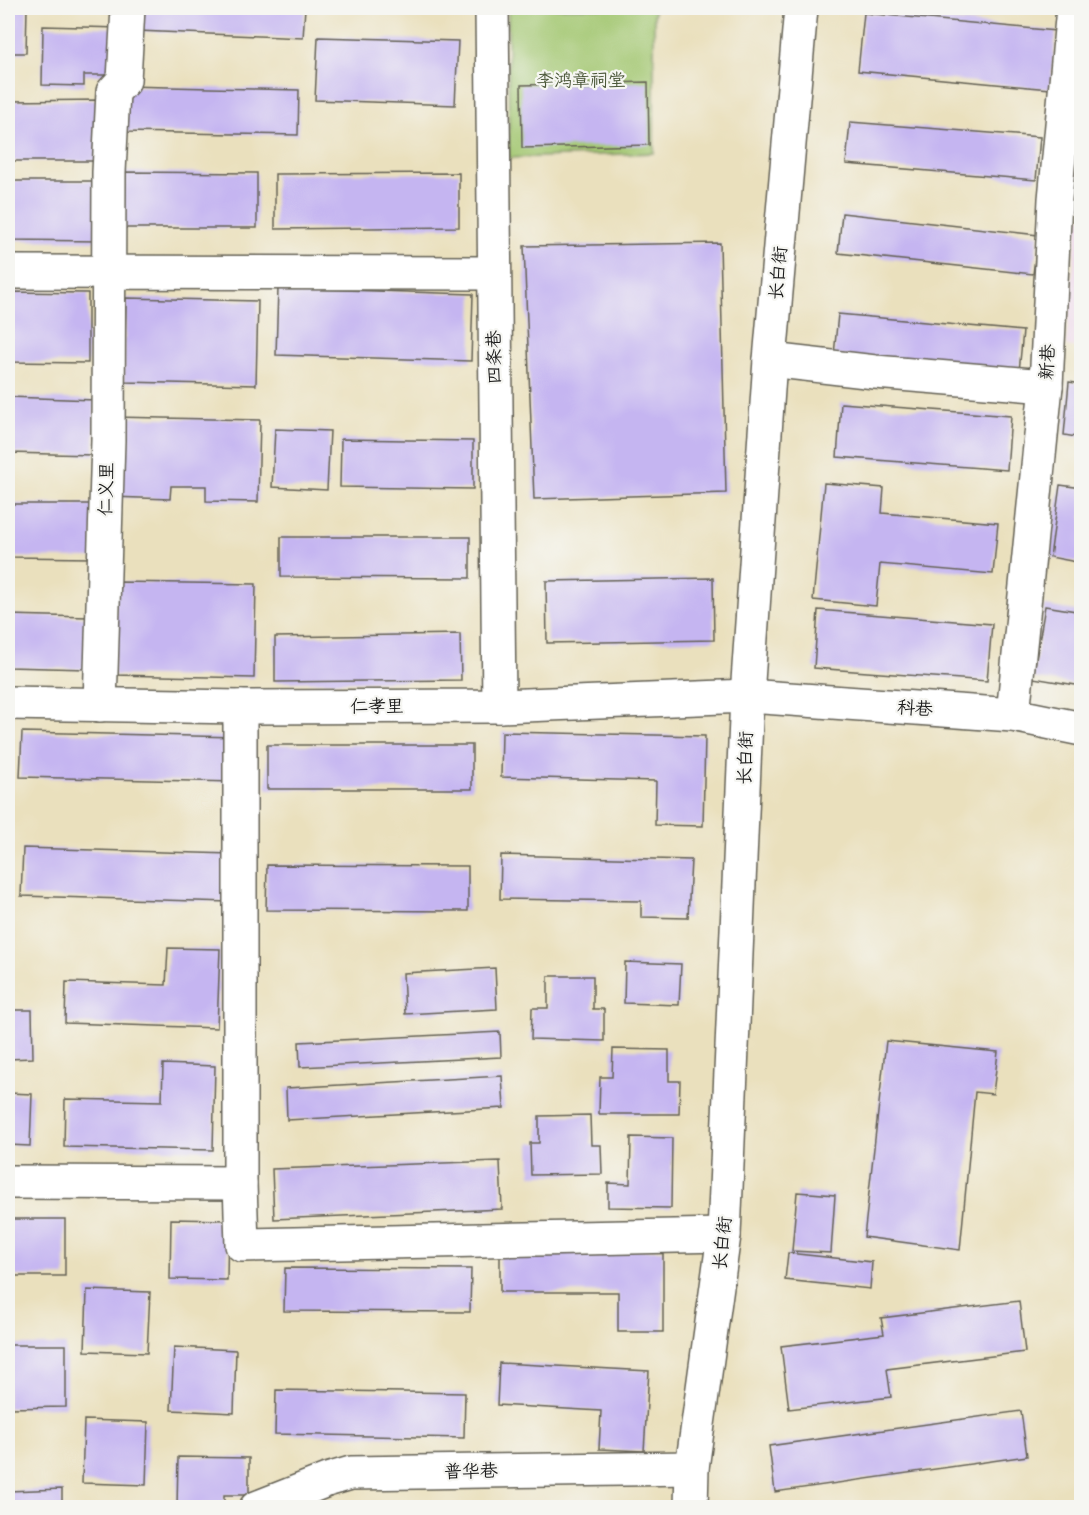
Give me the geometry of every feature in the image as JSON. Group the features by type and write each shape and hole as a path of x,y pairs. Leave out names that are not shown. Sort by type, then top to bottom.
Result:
{"street":[{"name":"仁义里","path":"100,705 108,440 110,172 113,92 124,80 128,8"},
{"name":"四条巷","path":"492,8 499,706"},
{"name":"长白街","path":"691,1508 692,1468 724,1235 747,696 770,360 801,8"},
{"name":"新巷","path":"1013,715 1046,386 1068,201 1073,8"},
{"path":"8,272 493,273"},
{"path":"770,360 875,372 1046,386"},
{"name":"仁孝里","path":"8,703 240,707 499,706 747,696"},
{"name":"科巷","path":"747,696 1013,715 1082,729"},
{"path":"240,707 242,1245 724,1235"},
{"path":"8,1182 240,1183"},
{"name":"普华巷","path":"256,1508 351,1473 692,1468"}],"shaded area":[{"path":"1081,8 1081,203 1055,199"},
{"path":"1078,217 1082,218 1081,348 1066,346"}],"green space":[{"name":"李鸿章祠堂","path":"508,8 654,8 654,153 509,158"}],"building":[{"path":"8,8 27,8 26,53 8,53"},
{"path":"139,8 305,8 303,38 138,31"},
{"path":"864,13 1056,31 1050,89 858,71"},
{"path":"43,26 121,28 120,75 84,75 84,86 42,85"},
{"path":"318,37 458,41 455,105 315,100"},
{"path":"648,82 649,145 522,148 521,85"},
{"path":"126,86 299,90 298,135 125,132"},
{"path":"102,100 102,161 8,161 8,101"},
{"path":"850,122 1040,137 1036,180 846,164"},
{"path":"120,172 257,173 257,228 119,228"},
{"path":"459,173 459,227 275,229 275,174"},
{"path":"8,181 99,181 101,241 8,240"},
{"path":"842,213 1038,235 1033,274 838,253"},
{"path":"720,243 726,493 534,499 524,246"},
{"path":"278,288 473,294 471,361 276,355"},
{"path":"8,292 88,293 88,363 8,362"},
{"path":"126,298 258,301 256,385 124,382"},
{"path":"838,314 1023,331 1019,372 834,355"},
{"path":"1069,382 1082,384 1082,438 1064,435"},
{"path":"8,397 95,400 94,455 8,453"},
{"path":"841,403 1011,416 1007,470 837,457"},
{"path":"113,417 260,420 258,502 206,501 206,486 171,486 170,499 111,497"},
{"path":"275,429 330,431 327,490 272,487"},
{"path":"341,439 473,441 473,489 340,487"},
{"path":"824,483 884,488 882,513 998,523 993,574 880,564 876,606 813,600"},
{"path":"1060,485 1082,488 1082,563 1050,557"},
{"path":"8,504 93,504 93,558 8,557"},
{"path":"281,537 470,537 470,578 281,577"},
{"path":"713,578 714,640 547,643 546,581"},
{"path":"116,582 256,584 254,678 114,675"},
{"path":"1045,606 1082,612 1082,686 1033,678"},
{"path":"818,610 992,624 987,681 814,668"},
{"path":"8,615 88,617 87,669 8,667"},
{"path":"460,634 461,680 275,682 275,637"},
{"path":"22,732 236,737 235,782 20,777"},
{"path":"502,732 705,736 703,826 655,825 656,781 501,777"},
{"path":"267,745 472,745 472,789 267,789"},
{"path":"23,848 232,854 230,902 21,896"},
{"path":"501,855 691,860 688,918 641,917 641,901 500,899"},
{"path":"267,865 468,866 468,911 266,910"},
{"path":"168,948 220,949 217,1028 65,1023 66,982 166,985"},
{"path":"625,962 681,964 679,1005 624,1003"},
{"path":"495,968 497,1009 405,1014 403,973"},
{"path":"548,976 593,976 593,1009 604,1009 604,1041 531,1039 532,1008 548,1008"},
{"path":"8,1010 32,1010 33,1058 8,1059"},
{"path":"500,1032 501,1057 300,1067 299,1042"},
{"path":"886,1041 998,1052 993,1094 975,1092 960,1250 864,1237"},
{"path":"613,1049 669,1050 669,1081 680,1081 679,1114 599,1114 600,1077 612,1077"},
{"path":"163,1064 215,1066 213,1150 64,1147 65,1099 162,1101"},
{"path":"502,1076 504,1108 287,1120 286,1088"},
{"path":"8,1093 32,1094 30,1146 8,1145"},
{"path":"590,1115 591,1145 601,1145 602,1174 531,1175 530,1143 539,1143 539,1116"},
{"path":"631,1137 672,1138 671,1208 608,1207 608,1183 630,1184"},
{"path":"500,1161 502,1209 274,1219 272,1169"},
{"path":"797,1192 835,1195 831,1253 792,1251"},
{"path":"8,1219 65,1219 65,1276 8,1276"},
{"path":"171,1219 228,1220 227,1280 170,1279"},
{"path":"500,1250 663,1250 663,1332 618,1332 618,1292 500,1292"},
{"path":"788,1253 872,1262 870,1289 785,1280"},
{"path":"285,1268 471,1269 470,1312 284,1311"},
{"path":"87,1290 150,1292 147,1353 85,1351"},
{"path":"1019,1301 1025,1352 887,1369 891,1397 789,1409 781,1346 884,1334 881,1318"},
{"path":"8,1345 66,1345 66,1407 8,1408"},
{"path":"174,1347 236,1350 234,1413 171,1410"},
{"path":"499,1363 649,1371 644,1451 599,1449 601,1411 497,1405"},
{"path":"276,1390 465,1393 464,1438 275,1434"},
{"path":"1021,1411 1027,1456 775,1492 769,1446"},
{"path":"84,1420 148,1422 146,1485 82,1483"},
{"path":"178,1457 249,1458 249,1495 224,1495 224,1505 201,1504 201,1508 177,1508"},
{"path":"62,1489 62,1508 8,1508 8,1491"}]}
